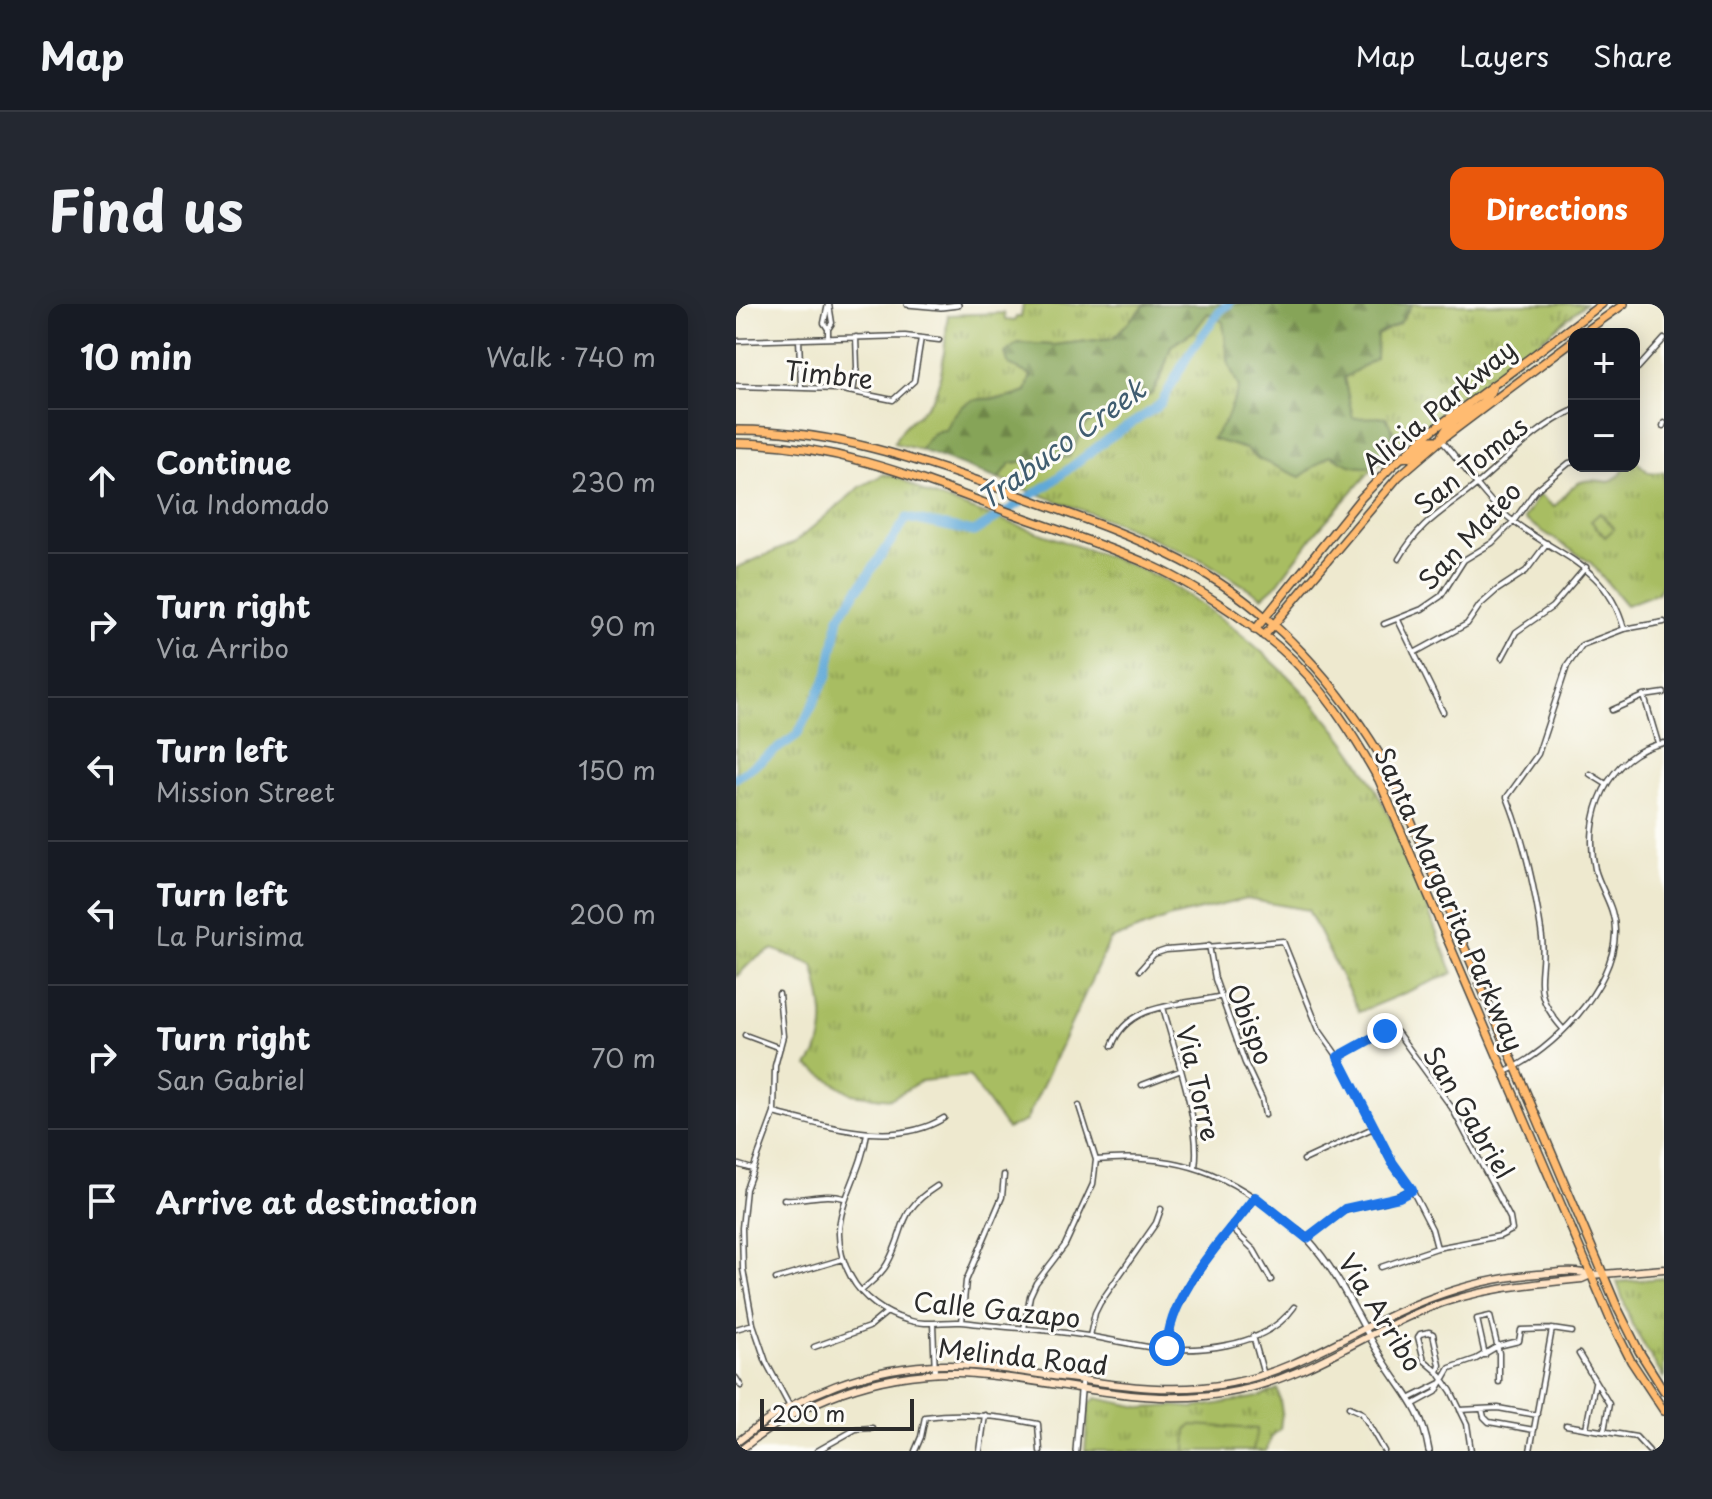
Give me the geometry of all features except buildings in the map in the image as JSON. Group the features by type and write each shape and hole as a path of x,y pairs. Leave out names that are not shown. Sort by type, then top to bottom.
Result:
{"main road":[{"name":"Alicia Parkway","path":"1255,630 1361,498 1400,459 1602,304"},
{"path":"1590,328 1624,304"},
{"name":"Alicia Parkway","path":"1264,636 1398,477 1441,440 1568,345"},
{"path":"1400,459 1413,456 1432,440 1441,440 1446,429 1487,398 1493,385"},
{"name":"Santa Margarita Parkway","path":"736,430 823,436 924,462 1098,525 1185,562 1274,625 1316,666 1374,743 1391,774 1603,1274 1631,1336 1664,1391"},
{"name":"Santa Margarita Parkway","path":"736,443 765,443 868,461 1106,547 1182,582 1284,652 1324,696 1379,780 1591,1275 1631,1361 1664,1411"},
{"name":"Melinda Road","path":"739,1451 791,1409 859,1386 935,1373 977,1374 1160,1398 1226,1393 1282,1379 1423,1310 1467,1295 1505,1287 1582,1279 1591,1275 1664,1269"},
{"name":"Melinda Road","path":"736,1443 791,1409 855,1379 935,1365 988,1367 1141,1388 1185,1389 1220,1385 1293,1365 1429,1298 1472,1285 1564,1272 1578,1271 1591,1275"}],"street":[{"path":"828,338 824,323 829,304"},
{"path":"907,304 958,305"},
{"path":"853,392 857,367 856,337"},
{"path":"736,341 856,337 939,340"},
{"name":"Timbre","path":"736,386 801,387 897,398 914,381 921,338"},
{"path":"799,339 801,387"},
{"path":"1640,366 1664,339"},
{"name":"San Tomas","path":"1399,559 1424,523 1476,485 1500,461 1568,413"},
{"path":"1441,440 1476,485 1513,522 1586,567 1610,594 1624,629"},
{"name":"San Mateo","path":"1384,624 1422,609 1441,596 1464,560 1492,543 1513,522 1536,490 1568,464"},
{"path":"1414,653 1467,624 1480,605 1526,571 1547,543"},
{"path":"1502,658 1516,632 1552,607 1586,567"},
{"path":"1398,620 1443,712"},
{"path":"1563,1029 1541,993 1542,933 1521,838 1507,797 1538,754 1567,666 1582,645 1624,629 1664,622"},
{"path":"1612,710 1644,696 1664,693"},
{"path":"1505,1072 1538,1054 1563,1029 1593,995 1613,954 1616,931 1612,909 1599,881 1592,848 1595,811 1606,784 1631,757 1661,743 1644,696"},
{"path":"1590,774 1606,784"},
{"path":"1140,970 1154,954 1166,950 1281,941 1287,946 1319,1030 1338,1057 1373,1128 1412,1190 1432,1229 1437,1248 1381,1267"},
{"name":"Obispo","path":"1209,945 1215,979 1245,1063 1262,1099 1265,1115"},
{"path":"779,994 783,1021 775,1066 774,1113 746,1189 742,1228 743,1269 753,1324 766,1362 791,1409"},
{"path":"1112,1046 1117,1033 1133,1017 1163,1007 1222,996"},
{"name":"Via Torre","path":"1163,1007 1194,1126 1197,1147 1195,1167"},
{"name":"San Gabriel","path":"1338,1057 1385,1031 1397,1032 1452,1108 1504,1205 1512,1230 1500,1236 1437,1248"},
{"path":"745,1035 780,1048"},
{"path":"1142,1085 1179,1071"},
{"path":"1024,1329 1030,1296 1036,1283 1065,1245 1089,1196 1096,1160 1079,1106"},
{"path":"774,1113 867,1133 914,1131 944,1118"},
{"path":"1304,1160 1373,1128"},
{"name":"Calle Gazapo","path":"867,1133 861,1165 844,1198 839,1220 843,1259 861,1291 887,1312 908,1321 962,1322 1167,1348 1217,1346 1253,1336 1287,1317 1294,1307"},
{"name":"Via Arribo","path":"1096,1160 1139,1157 1195,1167 1233,1183 1307,1238 1341,1281 1382,1358 1413,1401 1429,1451"},
{"path":"736,1164 752,1169"},
{"path":"962,1322 966,1281 1002,1197 1004,1175"},
{"path":"861,1291 887,1264 907,1212 919,1198 937,1186"},
{"path":"1307,1238 1345,1209 1399,1197 1412,1190"},
{"path":"784,1199 834,1195 844,1198"},
{"path":"1167,1348 1167,1334 1179,1299 1255,1197"},
{"path":"1090,1336 1095,1313 1156,1223 1161,1209"},
{"path":"1231,1229 1254,1250 1271,1280"},
{"path":"776,1279 843,1259"},
{"path":"814,1347 869,1327 887,1312"},
{"path":"1485,1355 1478,1318 1491,1316 1498,1346 1499,1382"},
{"path":"933,1323 935,1373"},
{"path":"736,1329 753,1324"},
{"path":"1530,1451 1552,1329"},
{"path":"1413,1401 1436,1392 1450,1368 1485,1355 1498,1346 1519,1341 1521,1330 1572,1332"},
{"path":"1438,1372 1440,1365 1433,1334 1420,1334 1418,1337 1424,1360 1438,1372 1460,1410 1468,1430 1471,1451"},
{"path":"1253,1336 1264,1375"},
{"path":"1579,1354 1609,1404 1604,1431"},
{"path":"736,1378 741,1386"},
{"path":"1076,1451 1082,1380"},
{"path":"1586,1428 1595,1382"},
{"path":"1349,1407 1362,1413 1384,1451"},
{"path":"1460,1410 1498,1408 1537,1415"},
{"path":"1482,1409 1489,1422 1534,1430"},
{"path":"915,1451 925,1417 955,1414 985,1415 1038,1424 1040,1451"},
{"path":"980,1451 985,1415"},
{"path":"1566,1425 1636,1437 1649,1451"},
{"path":"817,1451 856,1429 872,1428"}],"green space":[{"path":"1023,304 1165,304 1145,305 1113,338 1054,345 1018,343 1010,365 1031,375 1026,392 1013,397 971,402 954,416 946,431 927,439 921,450 894,443 902,429 934,396 942,367 948,315 1004,313 1005,320 1015,321 1016,317 1021,317"},
{"path":"1412,304 1585,304 1457,409 1394,449 1393,429 1353,418 1344,378 1376,358 1376,335 1400,323"},
{"path":"1412,304 1400,323 1377,335 1376,358 1344,378 1353,418 1386,417 1393,438 1389,455 1384,461 1366,467 1351,465 1330,455 1300,477 1258,459 1246,449 1212,439 1226,420 1239,387 1229,365 1223,322 1208,313 1194,331 1171,346 1162,375 1152,393 1086,424 1069,457 1011,463 998,479 921,450 930,436 946,430 954,415 971,401 1013,397 1026,392 1031,375 1009,365 1005,353 1018,343 1054,345 1113,338 1145,305"},
{"path":"1208,313 1223,322 1229,365 1239,387 1226,420 1213,439 1246,449 1258,459 1330,455 1353,466 1374,467 1316,532 1278,583 1262,597 1204,561 1122,525 998,479 1011,463 1069,457 1086,424 1152,394 1171,346 1194,331"},
{"path":"1640,465 1649,473 1664,472 1664,583 1658,593 1626,605 1591,563 1524,519 1539,494 1554,507 1572,487 1582,481 1609,482 1622,472 1640,472"},
{"path":"884,474 900,478 925,493 1151,574 1226,622 1274,663 1338,732 1372,782 1398,835 1453,973 1359,1012 1308,910 1246,899 1168,918 1110,940 1026,1121 1007,1129 969,1076 922,1081 890,1099 852,1094 808,1066 816,1054 823,1030 820,992 813,965 773,949 753,960 736,977 736,568 794,543 860,487"},
{"path":"1600,513 1614,529 1605,537 1591,521"},
{"path":"1664,1278 1664,1379 1632,1325 1617,1282"},
{"path":"1278,1389 1282,1412 1280,1429 1272,1436 1266,1451 1085,1451 1089,1404 1096,1398 1145,1408 1194,1408 1258,1397"},
{"path":"1192,1425 1257,1429 1253,1451 1186,1451 1187,1430"}],"waterway":[{"name":"Trabuco Creek","path":"736,778 797,735 828,675 839,617 907,518 974,532 1048,485 1162,402 1187,357 1220,311 1229,304"}],"route":[{"path":"1167,1348 1167,1334 1179,1299 1255,1197 1307,1238 1345,1209 1386,1201 1412,1190 1373,1128 1338,1057 1385,1031"}]}
